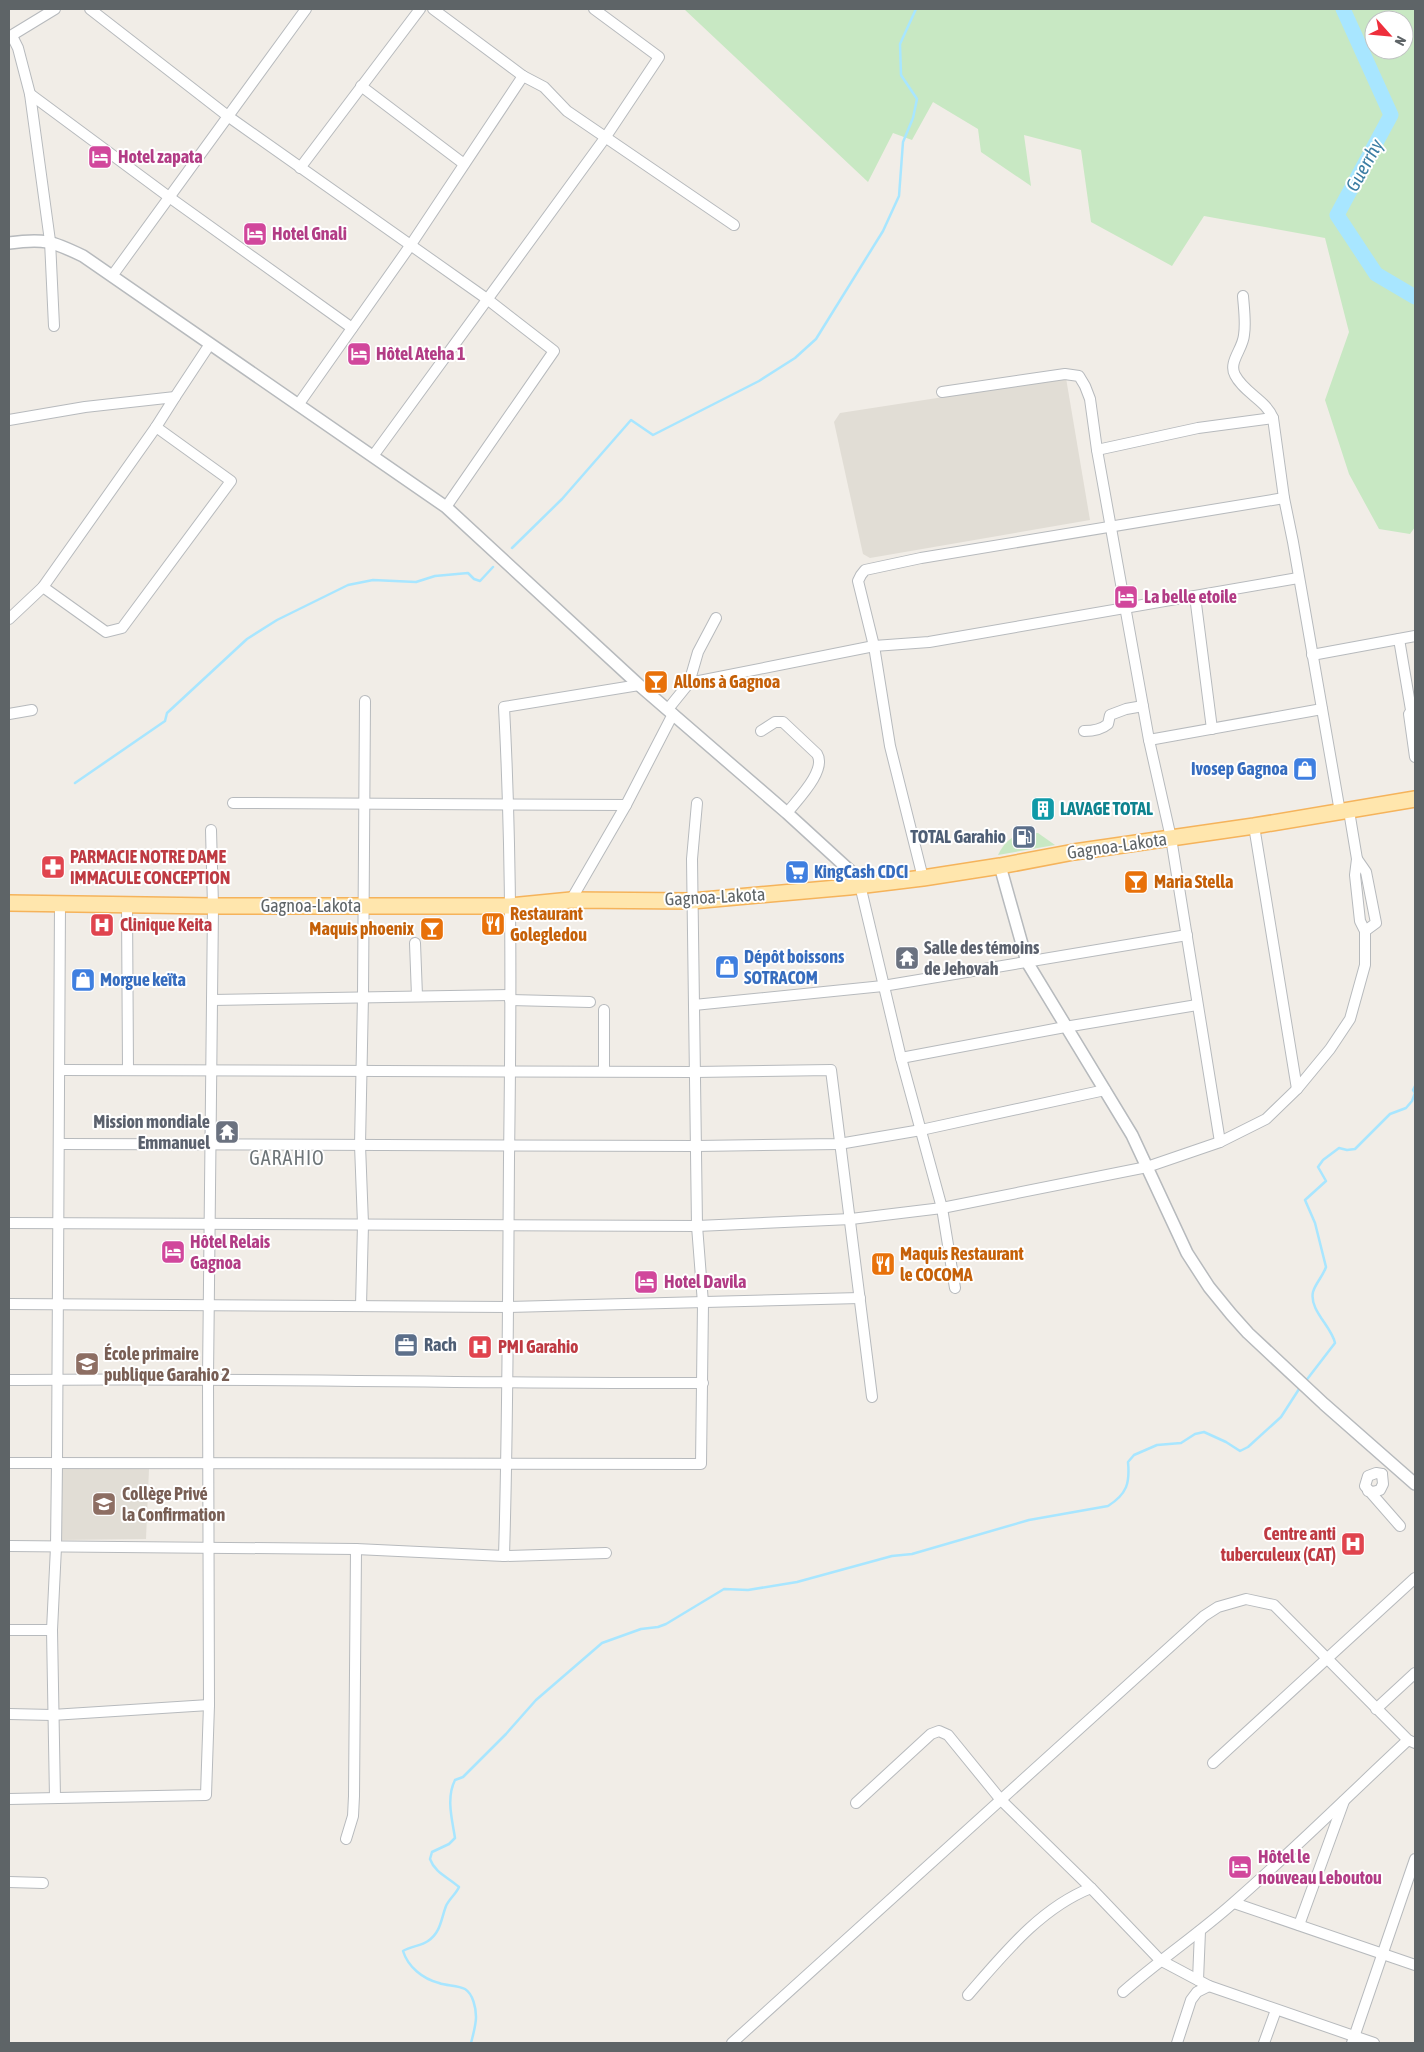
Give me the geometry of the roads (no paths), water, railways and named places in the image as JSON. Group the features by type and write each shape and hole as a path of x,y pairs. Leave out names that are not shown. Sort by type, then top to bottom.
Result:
{"main road":[{"name":"Gagnoa-Lakota","path":"9,903 213,906 510,906 572,900 692,901 923,878 1074,852 1415,800"}],"street":[{"path":"54,326 50,241 30,94 18,48 10,36 55,9"},
{"path":"90,9 229,118 487,299 554,351 446,507"},
{"path":"112,276 229,118 306,9"},
{"path":"300,168 420,9"},
{"path":"433,9 523,76 544,87 567,111 734,225"},
{"path":"372,456 605,138 659,57 594,9"},
{"path":"298,405 410,246 523,76"},
{"path":"361,86 464,164"},
{"path":"30,94 169,197 352,328"},
{"path":"9,243 34,239 50,241 83,256 446,507 639,685 787,813 858,878 901,1058 942,1208 955,1288"},
{"path":"9,1223 697,1226 851,1219 942,1208 1148,1167 1220,1142 1266,1119 1297,1089 1330,1049 1350,1019 1365,965 1365,931 1360,921 1355,875 1357,859 1322,709 1284,498 1272,418 1270,410 1243,387 1233,369 1234,360 1241,348 1244,335 1243,296"},
{"path":"9,619 43,587 156,427 210,344"},
{"path":"942,392 1065,374 1079,376 1090,399 1097,450 1143,706 1170,838 1187,935 1220,1142"},
{"path":"9,420 85,407 175,396"},
{"path":"1097,450 1198,428 1272,418"},
{"path":"43,587 106,632 122,628 231,481 156,427"},
{"path":"923,878 890,746 874,646 858,581 860,575 865,570 921,558 1284,498"},
{"path":"689,683 874,646 929,642 1298,578"},
{"path":"1195,596 1212,729"},
{"path":"572,900 626,805 670,712 689,683 698,652 716,618"},
{"path":"1312,655 1415,636"},
{"path":"1399,639 1413,708 1409,714 1415,757"},
{"path":"504,1556 507,1464 510,1146 510,805 504,707 639,685"},
{"path":"361,1306 363,1224 360,1145 365,701"},
{"path":"1084,731 1094,731 1106,726 1110,715 1119,711 1143,706"},
{"path":"1150,740 1322,709"},
{"path":"9,714 32,710"},
{"path":"761,731 775,722 783,722 818,754 821,760 820,768 815,777 787,813"},
{"path":"233,803 626,805"},
{"path":"9,1463 701,1464 703,1303 697,1226 692,901 692,859 697,803"},
{"path":"1254,826 1297,1089"},
{"path":"9,1798 206,1795 209,1705 207,1549 213,906 211,830"},
{"path":"1000,866 1027,962 1132,1135 1187,1254 1230,1314 1296,1379 1415,1484"},
{"path":"55,1798 52,1715 52,1630 56,1547 59,1305 60,903"},
{"path":"127,904 128,1070"},
{"path":"694,1005 883,986 1187,935"},
{"path":"415,943 417,996"},
{"path":"212,1000 417,996 510,997 590,1002"},
{"path":"901,1058 1065,1027 1197,1005"},
{"path":"604,1010 604,1070"},
{"path":"61,1070 604,1070 695,1072 830,1070 851,1219 872,1397"},
{"path":"60,1144 510,1146 839,1144 921,1130 1105,1090"},
{"path":"9,1304 508,1307 860,1298"},
{"path":"9,1380 208,1378 507,1384 703,1383"},
{"path":"1392,1463 1382,1474 1383,1484 1380,1490 1377,1492 1368,1491 1400,1526"},
{"path":"9,1546 356,1549 504,1556 606,1554"},
{"path":"346,1839 353,1816 354,1796 356,1549"},
{"path":"1213,1763 1415,1578"},
{"path":"732,2043 1204,1616 1218,1607 1246,1599 1274,1605 1376,1709 1412,1742 1344,1799 1234,1903 1160,1960 1123,1992"},
{"path":"9,1630 52,1630"},
{"path":"1376,1709 1415,1672"},
{"path":"9,1714 52,1715 209,1705"},
{"path":"856,1803 932,1734 939,1731 948,1735 1001,1800 1091,1888 1160,1960 1209,1986 1353,2040 1374,2043"},
{"path":"1299,1925 1344,1799"},
{"path":"1353,2040 1415,1859"},
{"path":"9,1882 43,1883"},
{"path":"968,1995 1016,1941 1061,1903 1091,1888"},
{"path":"1234,1903 1415,1965"},
{"path":"1198,1980 1200,1931"},
{"path":"1177,2043 1191,2000 1197,1992 1209,1986"},
{"path":"1264,2043 1276,2010"}],"waterway":[{"path":"512,548 562,499 631,420 653,435 759,381 795,358 816,339 883,231 899,196 903,142 913,118 917,99 901,75 900,44 916,9"},
{"name":"Guerrhy","path":"1343,9 1391,115 1337,215 1376,274 1415,297"},
{"path":"75,783 165,721 167,713 247,639 277,620 348,585 373,580 416,582 435,576 468,573 474,579 480,581 493,567"},
{"path":"1305,1382 1335,1343 1314,1305 1313,1292 1326,1267 1315,1223 1305,1200 1326,1181 1318,1167 1323,1160 1339,1148 1355,1149 1390,1114 1406,1108 1412,1101 1415,1086"},
{"path":"471,2043 476,2017 475,2006 468,1991 427,1979 412,1967 403,1951 425,1943 436,1934 447,1903 459,1887 438,1871 430,1859 432,1852 449,1844 455,1838 450,1801 452,1787 455,1780 463,1777 506,1734 536,1700 602,1643 641,1629 666,1624 724,1589 748,1590 797,1582 892,1556 912,1554 1029,1520 1108,1506 1119,1497 1126,1487 1128,1482 1128,1462 1134,1455 1157,1445 1181,1443 1195,1434 1204,1432 1240,1451 1248,1447 1281,1417 1301,1386"}],"place":[{"name":"Hotel zapata","path":"100,157"},
{"name":"Hotel Gnali","path":"255,234"},
{"name":"Hôtel Ateha 1","path":"359,354"},
{"name":"La belle etoile","path":"1126,597"},
{"name":"Allons à Gagnoa","path":"656,682"},
{"name":"Ivosep Gagnoa","path":"1305,769"},
{"name":"LAVAGE TOTAL","path":"1043,809"},
{"name":"TOTAL Garahio","path":"1024,837"},
{"name":"PARMACIE NOTRE DAME IMMACULE CONCEPTION","path":"53,867"},
{"name":"KingCash CDCI","path":"797,872"},
{"name":"Maria Stella","path":"1136,882"},
{"name":"Restaurant Golegledou","path":"493,924"},
{"name":"Clinique Keita","path":"102,925"},
{"name":"Maquis phoenix","path":"432,929"},
{"name":"Salle des témoins de Jehovah","path":"907,958"},
{"name":"Dépôt boissons SOTRACOM","path":"727,967"},
{"name":"Morgue keïta","path":"83,980"},
{"name":"Mission mondiale Emmanuel","path":"227,1132"},
{"name":"Hôtel Relais Gagnoa","path":"173,1252"},
{"name":"Maquis Restaurant le COCOMA","path":"883,1264"},
{"name":"Hotel Davila","path":"646,1282"},
{"name":"Rach","path":"406,1345"},
{"name":"PMI Garahio","path":"480,1347"},
{"name":"École primaire publique Garahio 2","path":"87,1364"},
{"name":"Collège Privé la Confirmation","path":"104,1504"},
{"name":"Centre anti tuberculeux (CAT)","path":"1353,1544"},
{"name":"Hôtel le nouveau Leboutou","path":"1240,1867"}],"district":[{"name":"GARAHIO","path":"287,1158"}]}
